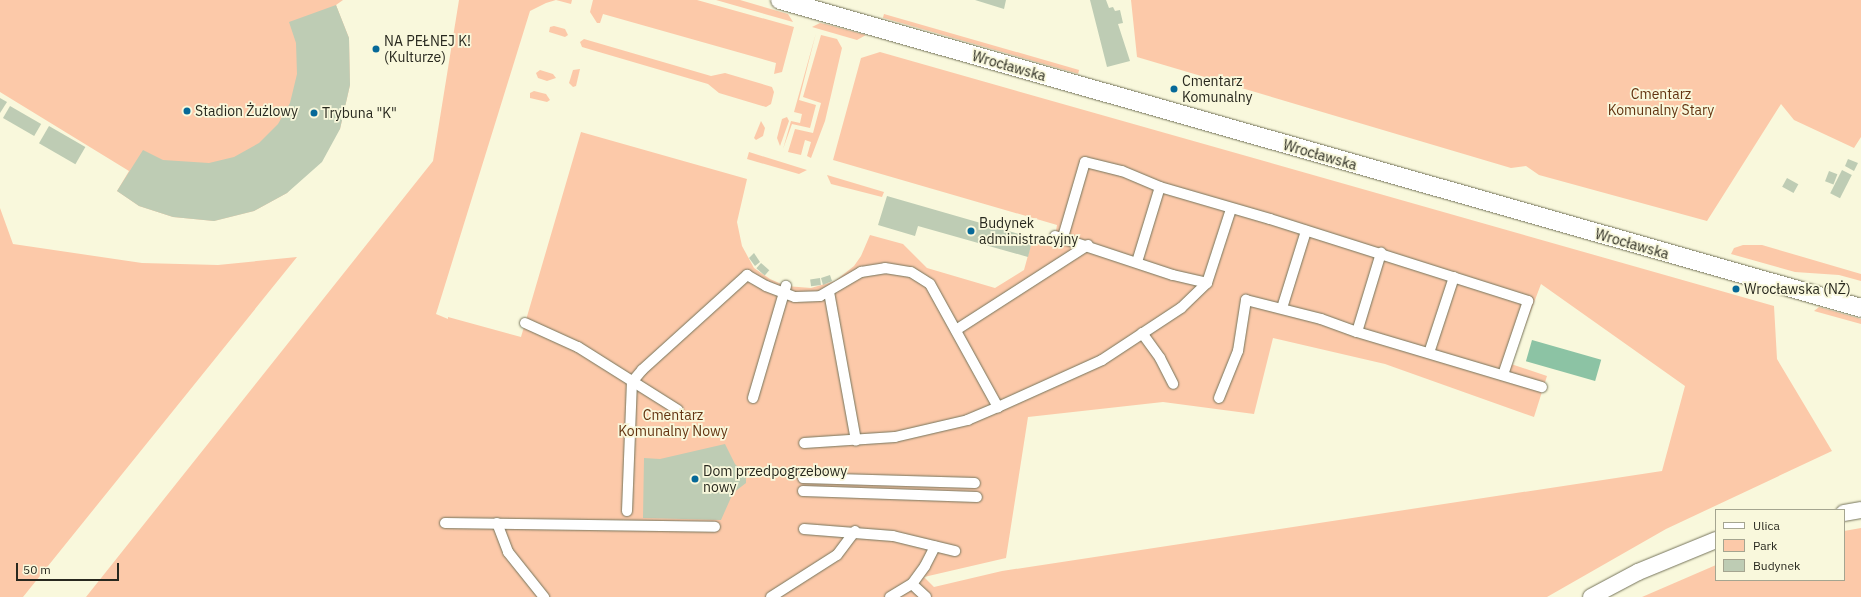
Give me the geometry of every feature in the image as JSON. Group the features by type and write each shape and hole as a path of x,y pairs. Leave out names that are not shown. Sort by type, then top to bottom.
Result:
{"main road":[{"name":"Wrocławska","path":"780,0 1861,308"}],"street":[{"path":"1207,283 1173,275 1059,236 1085,162 1122,171 1160,187 1381,253 1528,301 1503,375"},
{"path":"1136,262 1160,187"},
{"path":"804,443 856,441 927,430 968,420 998,408 1102,360 1181,308 1207,283 1232,209"},
{"path":"1282,308 1306,231"},
{"path":"956,330 1088,246"},
{"path":"1357,332 1381,253"},
{"path":"627,511 632,382 642,370 747,275 789,290 820,296 861,272 885,268 911,272 930,284 998,408"},
{"path":"1429,353 1454,277"},
{"path":"753,398 789,290"},
{"path":"829,292 856,441"},
{"path":"1219,398 1238,351 1246,300 1282,308 1542,387"},
{"path":"525,323 578,347 678,410"},
{"path":"1142,333 1160,358 1173,384"},
{"path":"803,478 975,483"},
{"path":"803,491 978,497"},
{"path":"1845,513 1861,510"},
{"path":"445,523 715,527"},
{"path":"497,523 508,552 544,597"},
{"path":"804,529 855,531 955,551"},
{"path":"771,597 837,555 855,531"},
{"path":"1591,597 1638,572 1715,540"},
{"path":"890,597 912,584 926,566 935,546"},
{"path":"912,584 926,597"}],"green space":[{"name":"Stadion Żużlowy","path":"0,0 343,0 336,5 349,38 350,85 340,129 287,193 254,211 214,221 173,217 139,206 117,191 129,171 0,92"},
{"name":"Cmentarz Komunalny Nowy","path":"459,0 556,0 530,11 436,314 448,319 448,317 521,337 581,132 747,179 737,222 742,246 754,268 770,279 786,286 811,288 835,281 854,266 861,256 870,235 903,244 927,268 995,288 1024,270 1032,241 1053,247 1057,225 833,160 861,58 880,52 1774,306 1777,359 1832,451 1666,529 1547,597 86,597 433,161","holes":["1541,284 1685,386 1662,471 1002,571 934,587 924,577 1006,558 1028,417 1163,402 1254,414 1273,338 1385,364 1534,417 1547,376 1511,364"]},
{"path":"556,0 572,0 571,4"},
{"path":"593,0 697,0 794,27 782,72 774,74 776,63 603,14 600,23 597,23 590,12"},
{"path":"716,0 740,0 788,14 793,22"},
{"name":"Cmentarz Komunalny Stary","path":"1131,0 1861,0 1861,137 1854,148 1794,120 1781,104 1707,221 1539,175 1526,166 1511,168 1137,57"},
{"path":"884,14 1079,70 1078,74 883,18"},
{"path":"820,23 866,35 857,40 812,27"},
{"path":"554,26 565,29 568,35 565,37 549,32 550,27"},
{"path":"816,33 799,100 816,105 810,128 792,124 783,149 791,121 800,123 802,114 794,112"},
{"path":"821,35 837,39 842,48 825,121 811,158 807,156 811,142 805,140 801,155 788,152 795,129 813,133 821,103 803,97"},
{"path":"584,39 711,76 725,73 772,87 774,92 771,104 766,107 719,93 708,84 582,47 580,42"},
{"path":"580,69 576,86 573,87 569,83 573,70"},
{"path":"540,70 553,74 556,78 547,81 538,78 536,73"},
{"path":"534,91 546,94 550,100 547,102 530,98 530,93"},
{"path":"787,117 789,121 780,146 777,138 782,119"},
{"path":"761,121 765,128 763,136 756,140 754,138"},
{"path":"749,152 807,170 799,174 747,159"},
{"path":"827,175 884,192 882,197 831,184"},
{"path":"0,208 13,244 142,263 218,265 297,257 23,597 0,597"},
{"path":"1743,245 1762,245 1861,274 1861,281 1839,275 1795,272 1731,254 1734,248"},
{"path":"1819,307 1861,319 1861,324 1814,311"},
{"path":"1861,528 1861,597 1642,597 1715,565 1715,581 1845,581 1845,531"}],"shaded area":[{"path":"1532,340 1601,360 1595,381 1526,361"}],"building":[{"path":"975,0 1006,0 1004,9"},
{"path":"1090,0 1106,0 1109,8 1113,7 1115,11 1120,10 1123,23 1118,24 1130,61 1107,67"},
{"name":"Trybuna \"K\"","path":"336,5 349,38 350,85 340,129 322,162 287,193 254,211 214,221 173,217 139,206 117,191 143,150 163,160 209,163 234,157 259,143 278,124 290,103 297,74 296,43 289,22"},
{"path":"0,98 7,102 0,113"},
{"path":"10,106 41,124 34,136 3,118"},
{"path":"49,126 85,147 75,164 39,143"},
{"path":"1848,159 1858,163 1854,171 1845,166"},
{"path":"1842,170 1852,175 1840,198 1830,193"},
{"path":"1829,171 1837,174 1833,184 1825,181"},
{"path":"1787,178 1798,184 1794,193 1782,187"},
{"name":"Budynek administracyjny","path":"887,196 1033,238 1028,257 918,226 915,236 878,225"},
{"path":"754,253 760,262 755,266 749,258"},
{"path":"761,263 769,270 765,275 756,268"},
{"path":"830,275 832,281 823,285 821,278"},
{"path":"820,278 821,285 811,286 810,279"},
{"name":"Dom przedpogrzebowy nowy","path":"725,444 735,464 746,475 746,483 733,493 721,520 643,518 644,458 660,459"}],"place":[{"name":"NA PEŁNEJ K! (Kulturze)","path":"376,49"},
{"name":"Cmentarz Komunalny","path":"1174,89"},
{"name":"Stadion Żużlowy","path":"187,111"},
{"name":"Trybuna \"K\"","path":"314,113"},
{"name":"Budynek administracyjny","path":"971,231"},
{"name":"Wrocławska (NŻ)","path":"1736,289"},
{"name":"Dom przedpogrzebowy nowy","path":"695,479"}]}
